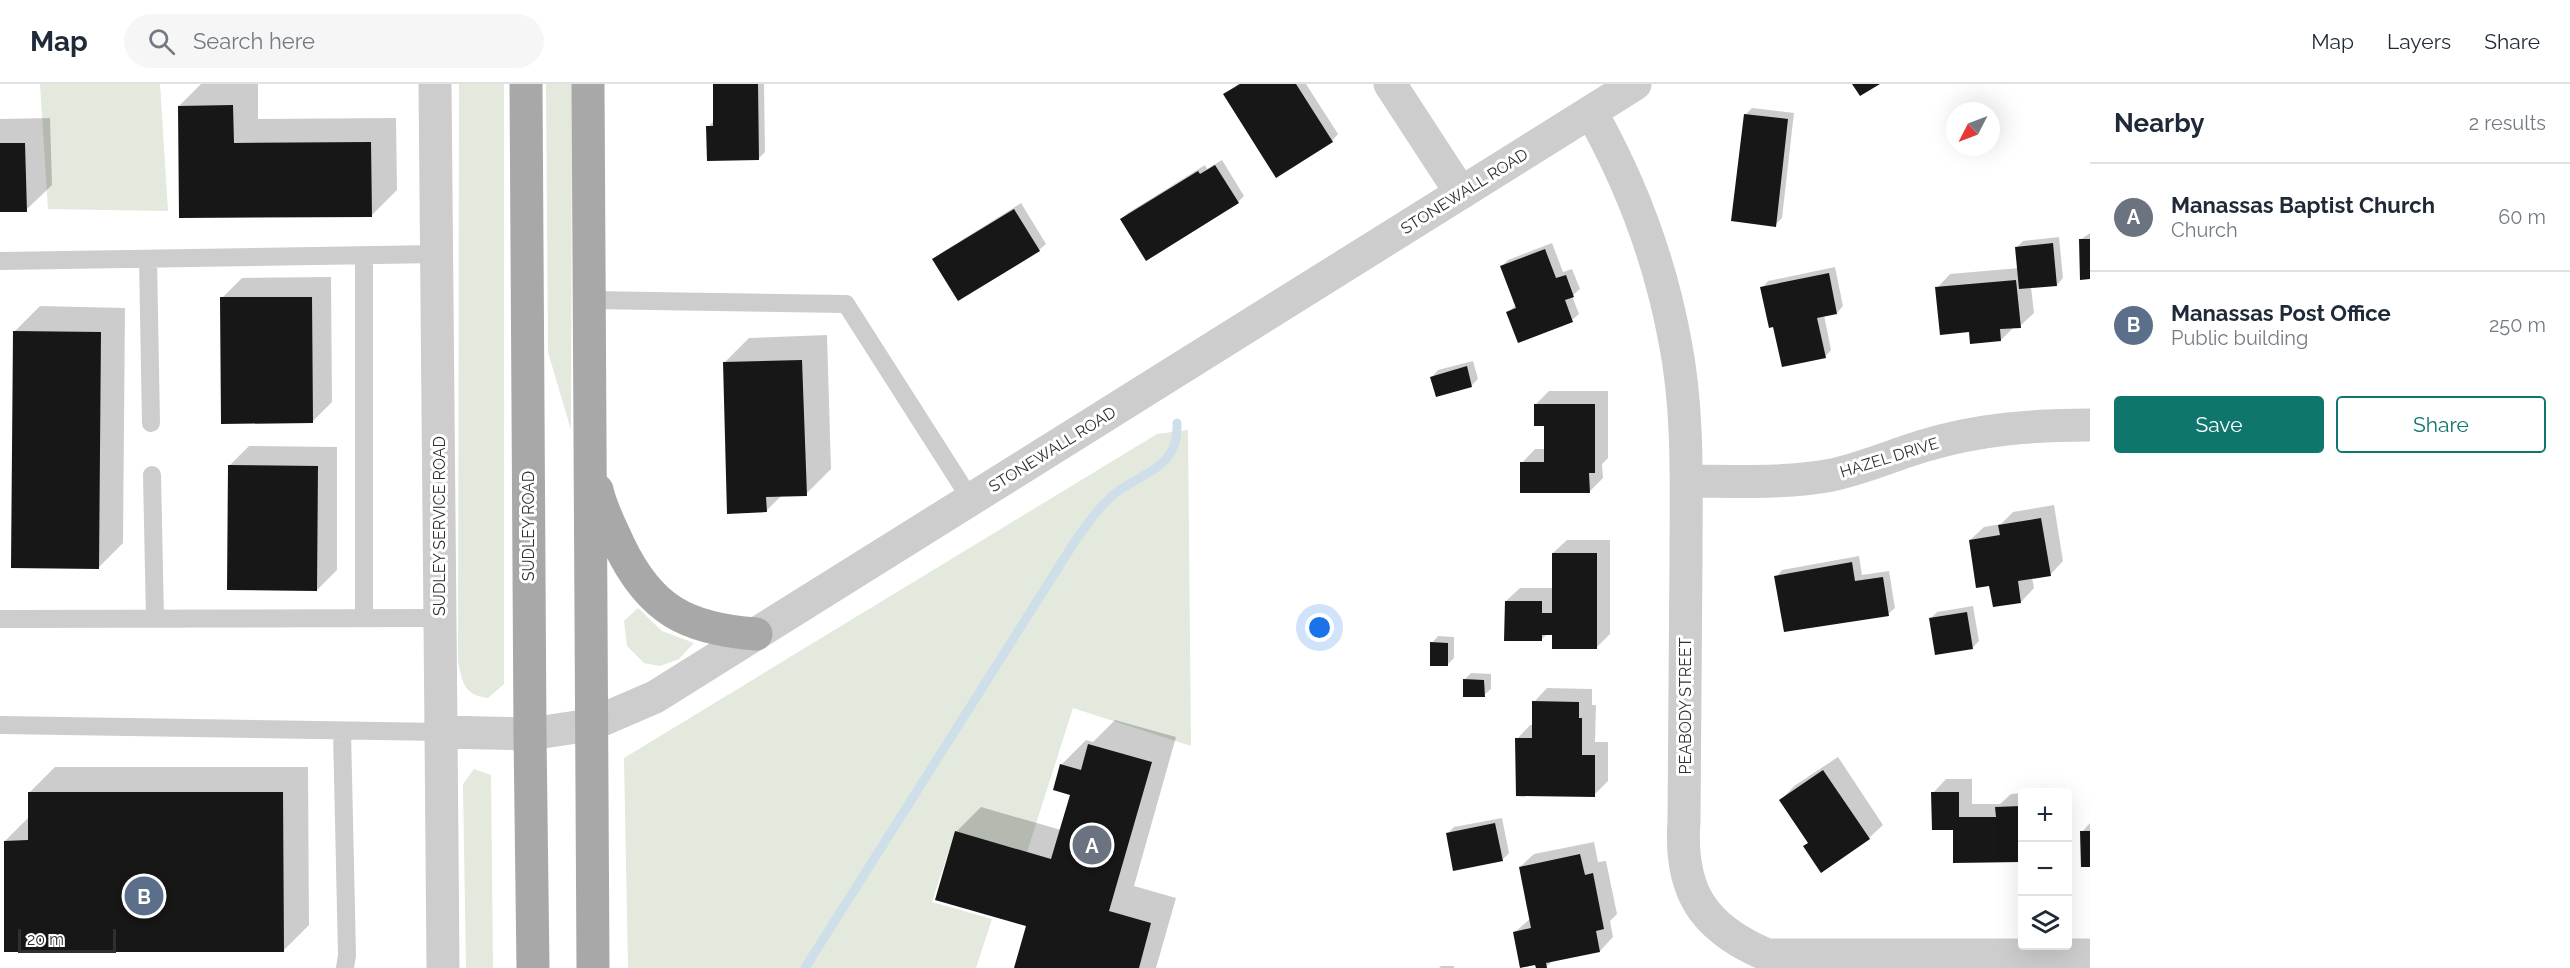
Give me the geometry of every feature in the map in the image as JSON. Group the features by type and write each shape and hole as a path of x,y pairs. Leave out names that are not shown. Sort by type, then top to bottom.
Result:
{"main road":[{"name":"SUDLEY ROAD","path":"526,84 533,968"},
{"path":"588,84 593,968"},
{"path":"590,460 605,516 630,566 654,598 672,613 695,624 728,632 756,634"}],"street":[{"name":"SUDLEY SERVICE ROAD","path":"435,84 442,968"},
{"path":"1390,84 1461,193"},
{"name":"STONEWALL ROAD","path":"441,732 530,734 590,724 655,697 1635,84"},
{"name":"PEABODY STREET","path":"1591,112 1635,201 1659,270 1676,342 1684,415 1687,481 1682,851 1686,874 1697,902 1716,925 1739,943 1767,954 2090,955"},
{"name":"HAZEL DRIVE","path":"1687,481 1801,479 1863,467 1923,446 1980,431 2027,426 2090,425"}],"lane":[{"path":"0,261 437,254"},
{"path":"364,255 364,618"},
{"path":"148,259 151,423"},
{"path":"589,300 846,304 971,500"},
{"path":"152,475 155,619"},
{"path":"0,620 440,618"},
{"path":"0,725 441,732"},
{"path":"342,731 345,968"}],"shaded area":[{"path":"40,84 160,84 168,211 48,209"},
{"path":"459,84 504,84 504,684 488,698 469,691 461,676 458,662"},
{"path":"546,84 572,84 571,430 548,352"},
{"path":"1188,430 1191,746 1073,708 1027,852 955,832 932,902 992,919 976,968 628,968 624,758 1157,434"},
{"path":"638,608 662,631 694,643 679,659 660,666 644,663 627,646 624,621"},
{"path":"474,769 491,775 493,968 466,968 463,784"}],"building":[{"path":"713,84 758,84 759,160 707,161 706,126 713,126"},
{"path":"1240,84 1296,84 1333,142 1276,178 1223,94"},
{"path":"1852,84 1880,84 1860,96"},
{"path":"233,105 234,143 371,142 372,217 179,218 178,106"},
{"path":"1744,114 1788,119 1776,227 1731,221"},
{"path":"0,143 25,143 27,212 0,212"},
{"path":"1215,165 1239,203 1146,261 1120,219 1198,171 1200,174"},
{"path":"1014,209 1040,251 958,301 932,259"},
{"path":"2079,239 2090,239 2090,279 2080,280"},
{"path":"2053,243 2057,286 2019,289 2015,247"},
{"path":"1545,249 1556,278 1566,275 1574,297 1565,300 1573,322 1518,343 1506,312 1516,308 1500,266"},
{"path":"1829,273 1837,314 1817,318 1826,358 1782,367 1773,327 1769,328 1760,287"},
{"path":"2016,280 2021,328 2000,329 2001,341 1970,344 1969,332 1940,335 1935,287"},
{"path":"220,297 312,297 313,423 221,424"},
{"path":"13,331 101,332 99,569 11,568"},
{"path":"802,360 807,496 766,497 767,512 727,514 723,362"},
{"path":"1467,366 1472,387 1436,397 1430,377"},
{"path":"1534,404 1595,404 1595,473 1589,473 1590,493 1520,493 1520,462 1544,462 1544,426 1534,426"},
{"path":"228,465 318,466 317,591 227,590"},
{"path":"2041,518 2051,576 2018,581 2021,603 1993,607 1989,586 1976,588 1969,540 2000,535 1998,525"},
{"path":"1552,553 1597,553 1597,649 1552,649 1552,635 1542,635 1542,641 1504,641 1505,601 1542,601 1542,613 1552,613"},
{"path":"1852,562 1855,581 1883,577 1889,616 1784,632 1774,576"},
{"path":"1967,612 1973,649 1935,655 1929,618"},
{"path":"1430,642 1448,643 1448,666 1430,666"},
{"path":"1463,679 1484,680 1485,697 1463,697"},
{"path":"1532,701 1579,702 1579,718 1582,718 1582,755 1595,755 1595,797 1516,796 1515,738 1532,738"},
{"path":"1088,744 1152,762 1109,911 1151,923 1139,968 1014,968 1026,926 935,900 955,831 1051,859 1070,795 1053,790 1060,764 1081,770"},
{"path":"1823,770 1870,839 1821,873 1803,846 1808,843 1779,800"},
{"path":"28,792 283,792 284,952 4,952 4,841 28,840"},
{"path":"1931,792 1959,792 1959,817 1996,817 1995,807 2018,806 2018,862 1953,863 1953,830 1932,830"},
{"path":"1495,823 1503,861 1453,871 1446,833"},
{"path":"2080,831 2090,831 2090,867 2081,867"},
{"path":"1580,854 1585,875 1593,873 1604,929 1596,931 1600,952 1546,963 1547,968 1536,968 1535,965 1520,968 1513,932 1531,928 1519,867"}],"waterway":[{"path":"805,968 1077,538 1111,497 1159,466 1167,458 1173,449 1177,423"}],"place":[{"name":"Manassas Baptist Church","path":"1092,845"},
{"name":"Manassas Post Office","path":"144,896"}]}
